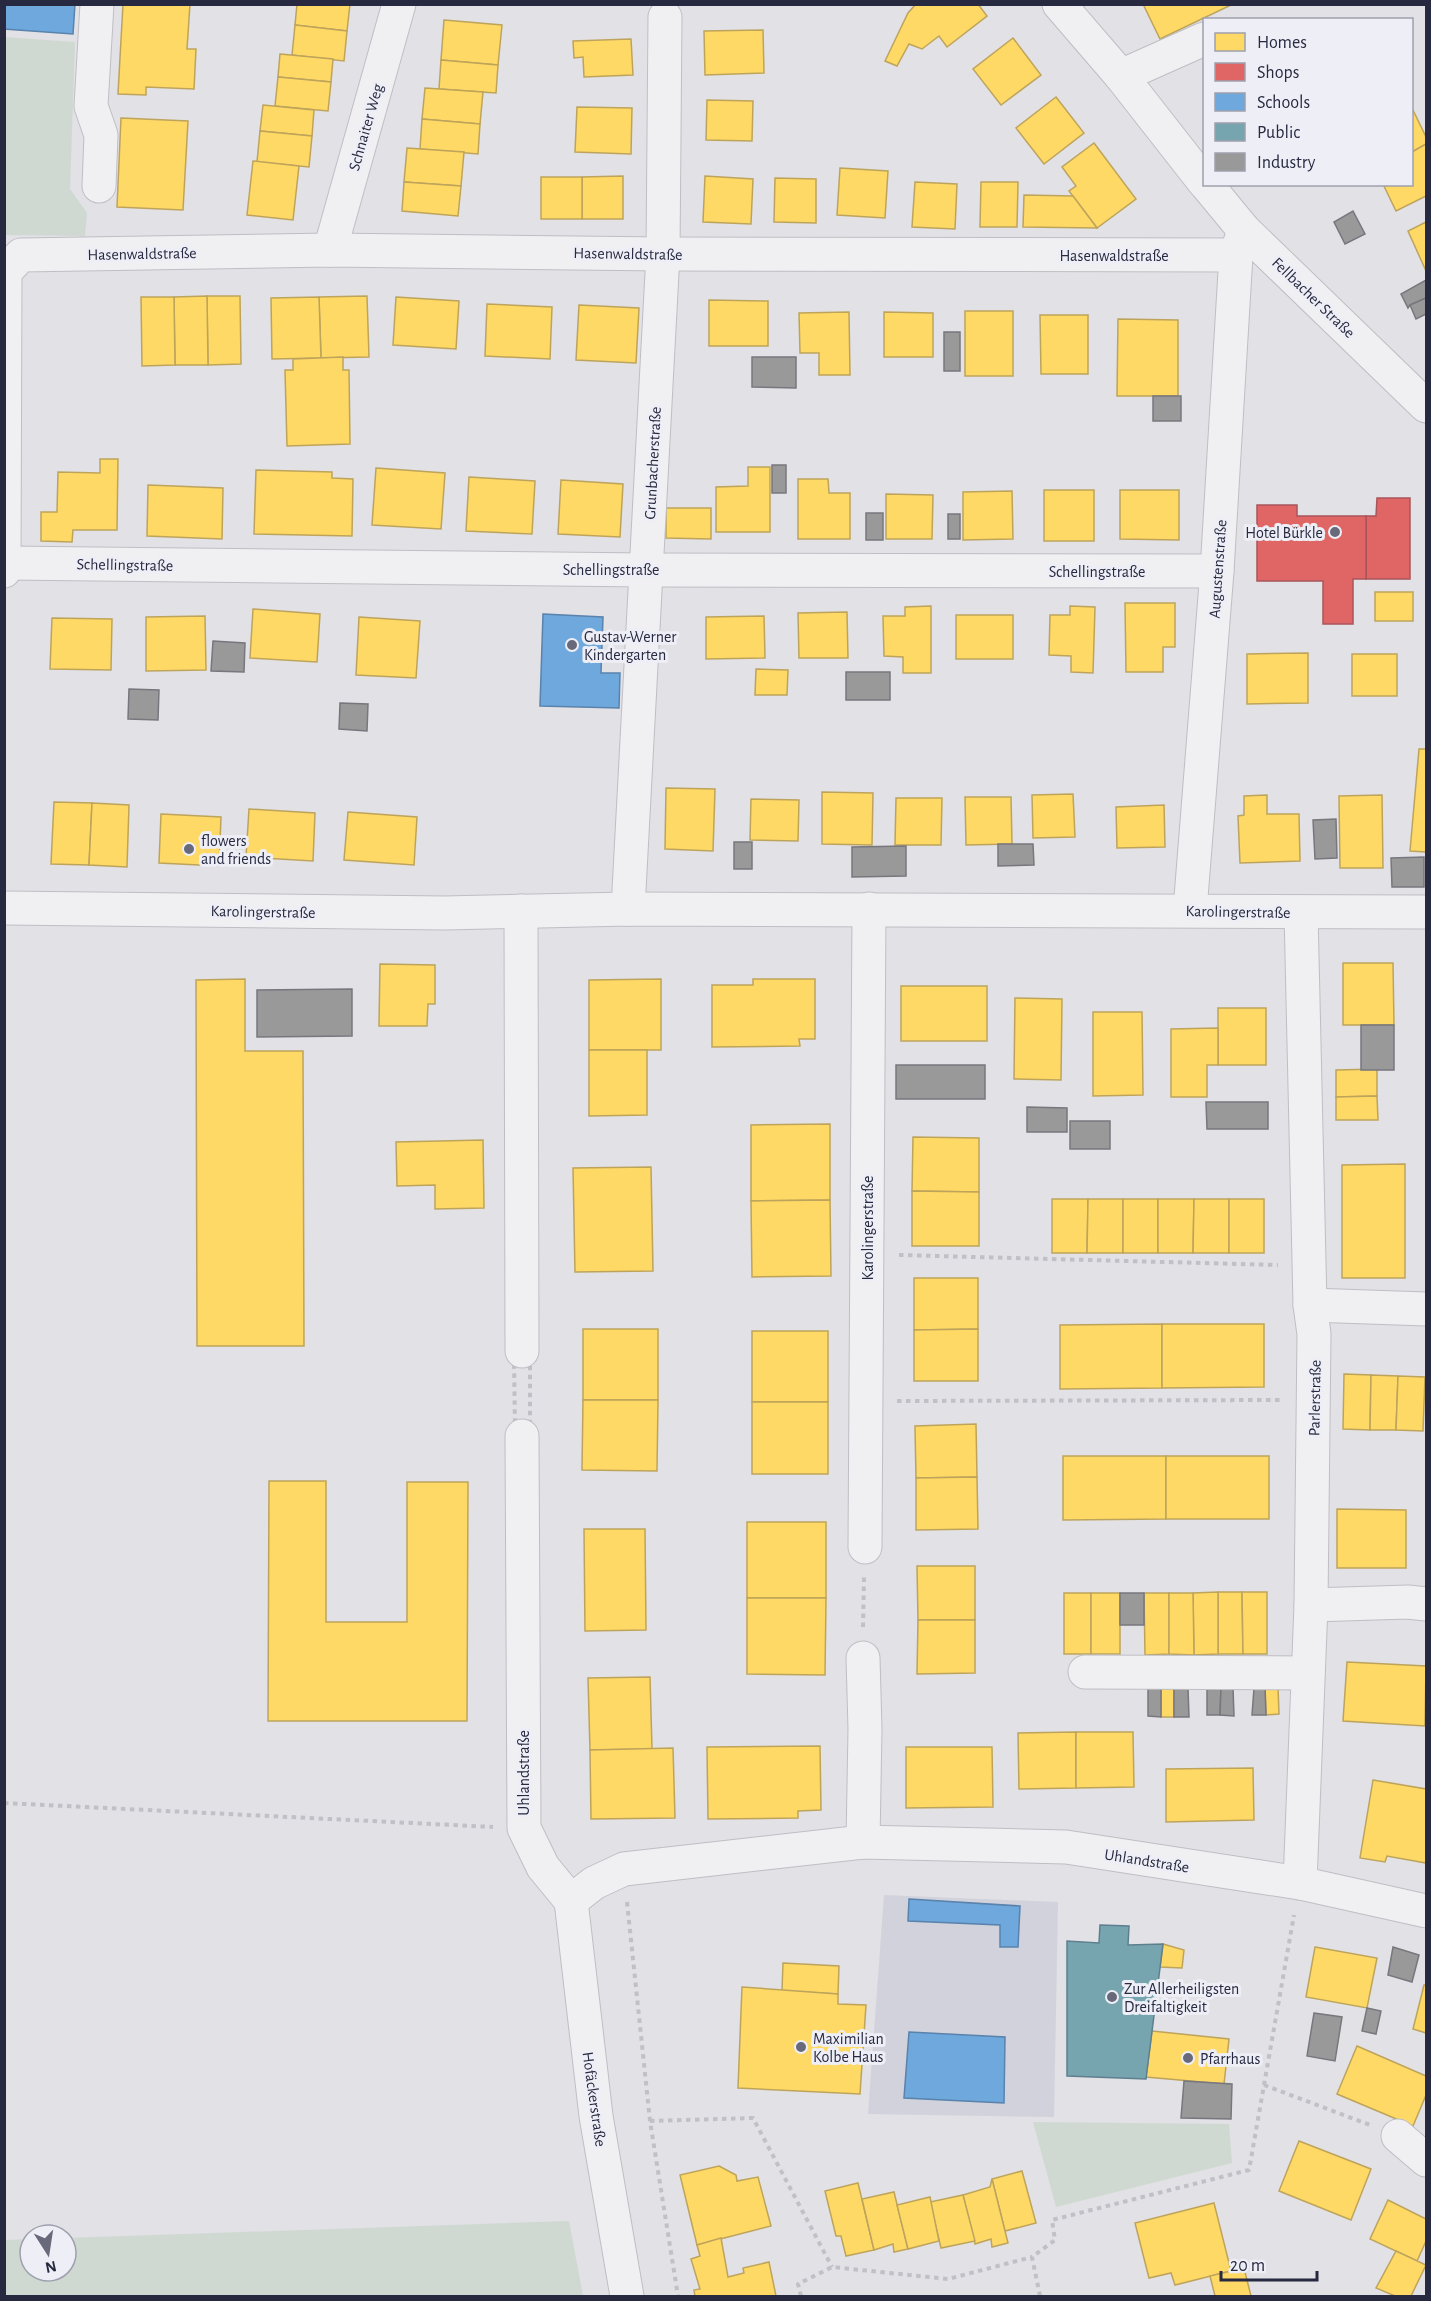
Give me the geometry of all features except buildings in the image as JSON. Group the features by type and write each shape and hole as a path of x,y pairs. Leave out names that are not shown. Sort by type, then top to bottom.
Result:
{"street":[{"path":"98,4 91,106 101,135 99,186"},
{"name":"Schnaiter Weg","path":"330,250 399,4"},
{"name":"Fellbacher Straße","path":"1059,4 1121,76 1203,180"},
{"name":"Grunbacherstraße","path":"628,909 663,254 665,17"},
{"path":"1121,76 1203,39"},
{"name":"Fellbacher Straße","path":"1207,186 1240,242 1426,406"},
{"name":"Hasenwaldstraße","path":"5,563 5,272 21,255 330,250 663,254 1240,242"},
{"name":"Augustenstraße","path":"1190,910 1240,242"},
{"path":"4,570 5,563"},
{"name":"Schellingstraße","path":"5,563 647,570 1217,571"},
{"name":"Karolingerstraße","path":"4,908 445,913 628,909 1426,912"},
{"name":"Karolingerstraße","path":"865,1547 869,909"},
{"path":"521,911 522,1351"},
{"name":"Parlerstraße","path":"1300,1883 1311,1605 1314,1400 1301,912"},
{"path":"1310,1305 1426,1309"},
{"name":"Uhlandstraße","path":"522,1436 524,1828 543,1866 571,1901 594,1883 624,1869 863,1842 1066,1847 1300,1883 1426,1911"},
{"path":"1311,1605 1408,1602 1426,1604"},
{"path":"863,1658 865,1729 863,1842"},
{"path":"1085,1672 1308,1673"},
{"name":"Hofäckerstraße","path":"571,1901 596,2116 627,2296"},
{"path":"1398,2136 1426,2160"}],"path":[{"path":"867,1254 1309,1265"},
{"path":"522,1351 514,1360 514,1429 522,1436"},
{"path":"866,1401 1314,1400"},
{"path":"863,1658 865,1547"},
{"path":"4,1803 524,1828"},
{"path":"624,1869 650,2121 678,2296"},
{"path":"801,2296 798,2284 832,2267 948,2279 1032,2257 1055,2240 1052,2220 1249,2170 1300,1883"},
{"path":"1264,2085 1398,2136"},
{"path":"650,2121 753,2118 832,2267"},
{"path":"1032,2257 1040,2296"}],"shaded area":[{"path":"4,37 75,42 70,189 87,213 85,236 5,235"},
{"path":"884,1895 1058,1902 1054,2117 868,2114"},
{"path":"1033,2122 1229,2124 1232,2163 1056,2207"},
{"path":"569,2221 583,2296 5,2296 5,2240 18,2239 18,2283 78,2283 78,2238"}],"place":[{"name":"Hotel Bürkle","path":"1335,532"},
{"name":"Gustav-Werner Kindergarten","path":"572,645"},
{"name":"flowers and friends","path":"189,849"},
{"name":"Zur Allerheiligsten Dreifaltigkeit","path":"1112,1997"},
{"name":"Maximilian Kolbe Haus","path":"801,2047"},
{"name":"Pfarrhaus","path":"1188,2058"}]}
